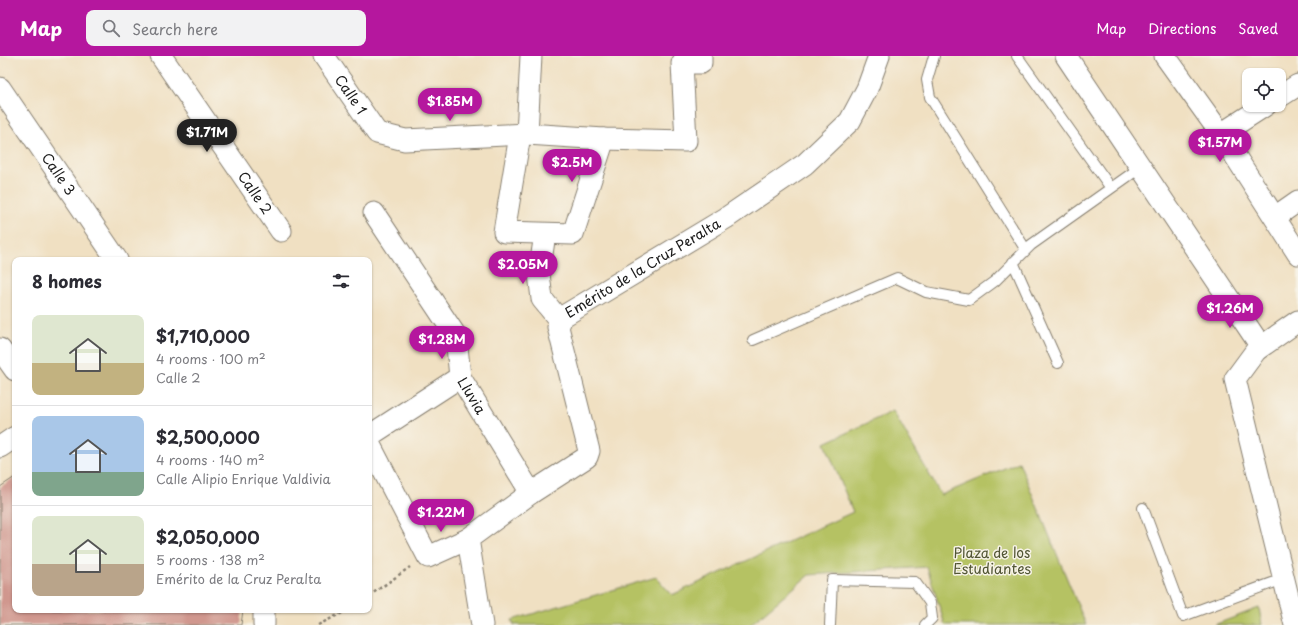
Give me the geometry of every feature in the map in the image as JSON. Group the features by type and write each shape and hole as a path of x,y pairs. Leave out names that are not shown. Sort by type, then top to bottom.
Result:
{"street":[{"name":"Calle 2","path":"161,56 281,231"},
{"name":"Calle 1","path":"324,56 378,133 405,140 523,135"},
{"path":"531,56 523,135 504,232 573,234 604,139"},
{"path":"523,135 686,141 682,63 701,62 701,56"},
{"name":"Emérito de la Cruz Peralta","path":"428,557 468,539 531,493 587,457 589,450 558,327 562,317 726,218 805,164 850,121 867,89 879,56"},
{"path":"1066,56 1260,345 1258,349"},
{"path":"1165,56 1221,134 1298,254"},
{"path":"1286,93 1298,85"},
{"name":"Calle 3","path":"0,88 115,257"},
{"path":"1221,134 1255,112"},
{"path":"1275,217 1298,201"},
{"name":"Lluvia","path":"374,214 456,336 460,377 531,493"},
{"path":"545,234 539,274 542,299 560,321"},
{"path":"1295,625 1235,379 1258,349 1298,321"},
{"path":"0,348 12,366"},
{"path":"372,434 460,377"},
{"path":"0,447 12,439"},
{"path":"372,449 428,557"},
{"path":"468,539 482,625"},
{"path":"264,613 264,625"}],"lane":[{"path":"934,56 927,80 930,97 1026,250"},
{"path":"1017,56 1111,188"},
{"path":"753,340 897,278 926,292 969,300 995,281 1026,250 1141,167"},
{"path":"1013,262 1058,363"},
{"path":"1143,508 1183,616 1283,579"},
{"path":"830,625 832,580 915,582 930,603 932,618 925,625"}],"path":[{"path":"372,594 420,560 428,557"},
{"path":"318,625 342,613"}],"green space":[{"name":"Plaza de los Estudiantes","path":"893,411 941,495 1019,462 1086,625 945,625 927,567 809,575 750,625 514,625 512,620 656,577 672,595 853,512 825,443"},
{"path":"1259,608 1262,625 1214,625"}],"building":[{"path":"12,479 12,613 243,613 241,625 0,625 0,487"}]}
